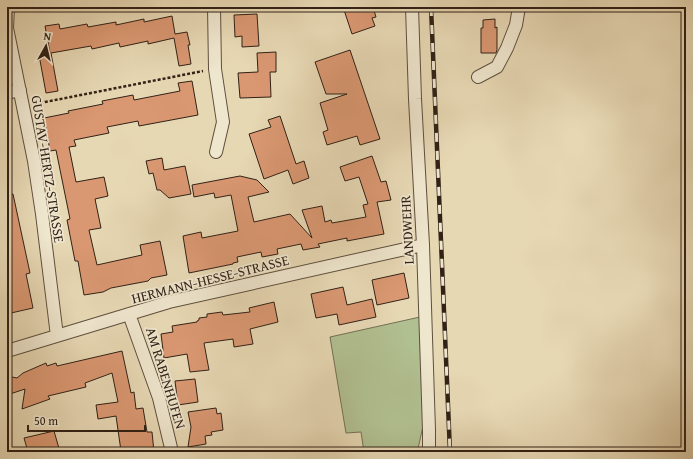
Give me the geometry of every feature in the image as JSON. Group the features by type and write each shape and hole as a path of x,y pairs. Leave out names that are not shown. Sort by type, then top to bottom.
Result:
{"street":[{"name":"GUSTAV-HERTZ-STRASSE","path":"8,7 7,28 20,90 42,214 57,336"},
{"path":"214,7 215,68 223,122 216,152"},
{"name":"LANDWEHR","path":"412,7 415,99 423,245 429,452"},
{"path":"478,77 497,67 507,48 516,25 519,7"},
{"path":"7,93 20,90"},
{"name":"HERMANN-HESSE-STRASSE","path":"7,351 169,302 423,245"},
{"name":"AM RABENHUFEN","path":"129,314 159,398 172,452"}],"path":[{"path":"23,106 215,68"},
{"path":"7,439 11,452"}],"green space":[{"path":"420,317 423,426 418,449 412,452 364,452 361,432 346,433 330,337"}],"building":[{"path":"343,7 373,7 376,17 372,18 375,26 352,34"},
{"path":"257,14 259,46 242,47 242,36 235,37 234,15"},
{"path":"172,16 175,34 187,32 190,45 188,45 191,64 179,66 174,38 148,44 148,41 120,47 119,43 92,49 91,46 51,53 58,91 46,93 39,55 50,53 45,26 59,24 60,29 87,24 88,27 116,22 116,25 144,19 144,22"},
{"path":"495,19 495,28 497,27 496,53 481,53 481,28 483,28 483,20"},
{"path":"350,50 380,139 360,145 357,136 327,145 323,132 328,130 320,103 347,94 326,94 315,62"},
{"path":"276,52 276,72 270,72 271,97 240,98 238,73 258,72 257,53"},
{"path":"192,81 198,115 139,126 138,121 107,127 109,133 74,140 76,146 69,147 76,182 104,177 108,196 95,199 101,228 89,230 97,265 142,255 140,245 160,241 167,275 151,278 148,281 111,288 103,292 84,295 78,261 75,261 67,220 70,219 56,150 50,151 44,118 69,113 68,111 103,104 102,101 133,95 134,100 180,91 178,83"},
{"path":"280,116 296,164 304,161 309,178 293,184 288,170 264,179 249,134 271,127 268,120"},
{"path":"372,156 381,182 386,181 391,200 377,202 384,234 347,241 347,238 318,244 320,247 303,250 301,244 277,249 278,254 262,257 261,252 237,257 238,262 233,264 189,273 183,236 201,232 202,238 238,231 231,195 215,198 214,193 194,197 192,185 240,176 257,180 269,192 248,197 254,222 290,214 312,238 302,210 322,206 325,222 331,220 332,223 366,217 363,205 368,204 359,177 345,181 340,167"},
{"path":"162,158 164,170 185,166 191,194 169,198 160,190 157,190 153,173 149,174 146,161"},
{"path":"13,194 30,273 26,274 33,308 11,313 7,293 7,195"},
{"path":"404,273 409,298 377,305 372,280"},
{"path":"343,287 347,305 372,299 376,317 339,325 337,314 316,318 311,294"},
{"path":"274,302 278,322 250,329 253,344 234,347 233,339 204,343 209,370 190,372 187,354 164,358 161,334 173,332 172,326 197,322 199,318 207,317 207,314 222,312 223,315 250,312 249,308"},
{"path":"122,351 131,393 134,392 136,409 143,408 147,432 152,432 154,452 121,451 116,416 98,419 96,405 118,402 112,373 85,383 86,387 48,396 50,399 22,409 25,389 7,395 7,376 17,378 23,373 46,363 47,366 56,363 57,366"},
{"path":"195,379 198,402 178,405 175,381"},
{"path":"216,408 217,414 221,413 223,430 211,432 212,435 205,436 206,444 188,447 191,427 188,412"},
{"path":"54,431 60,452 28,452 24,438"}],"railway":[{"path":"431,7 450,452"}]}
